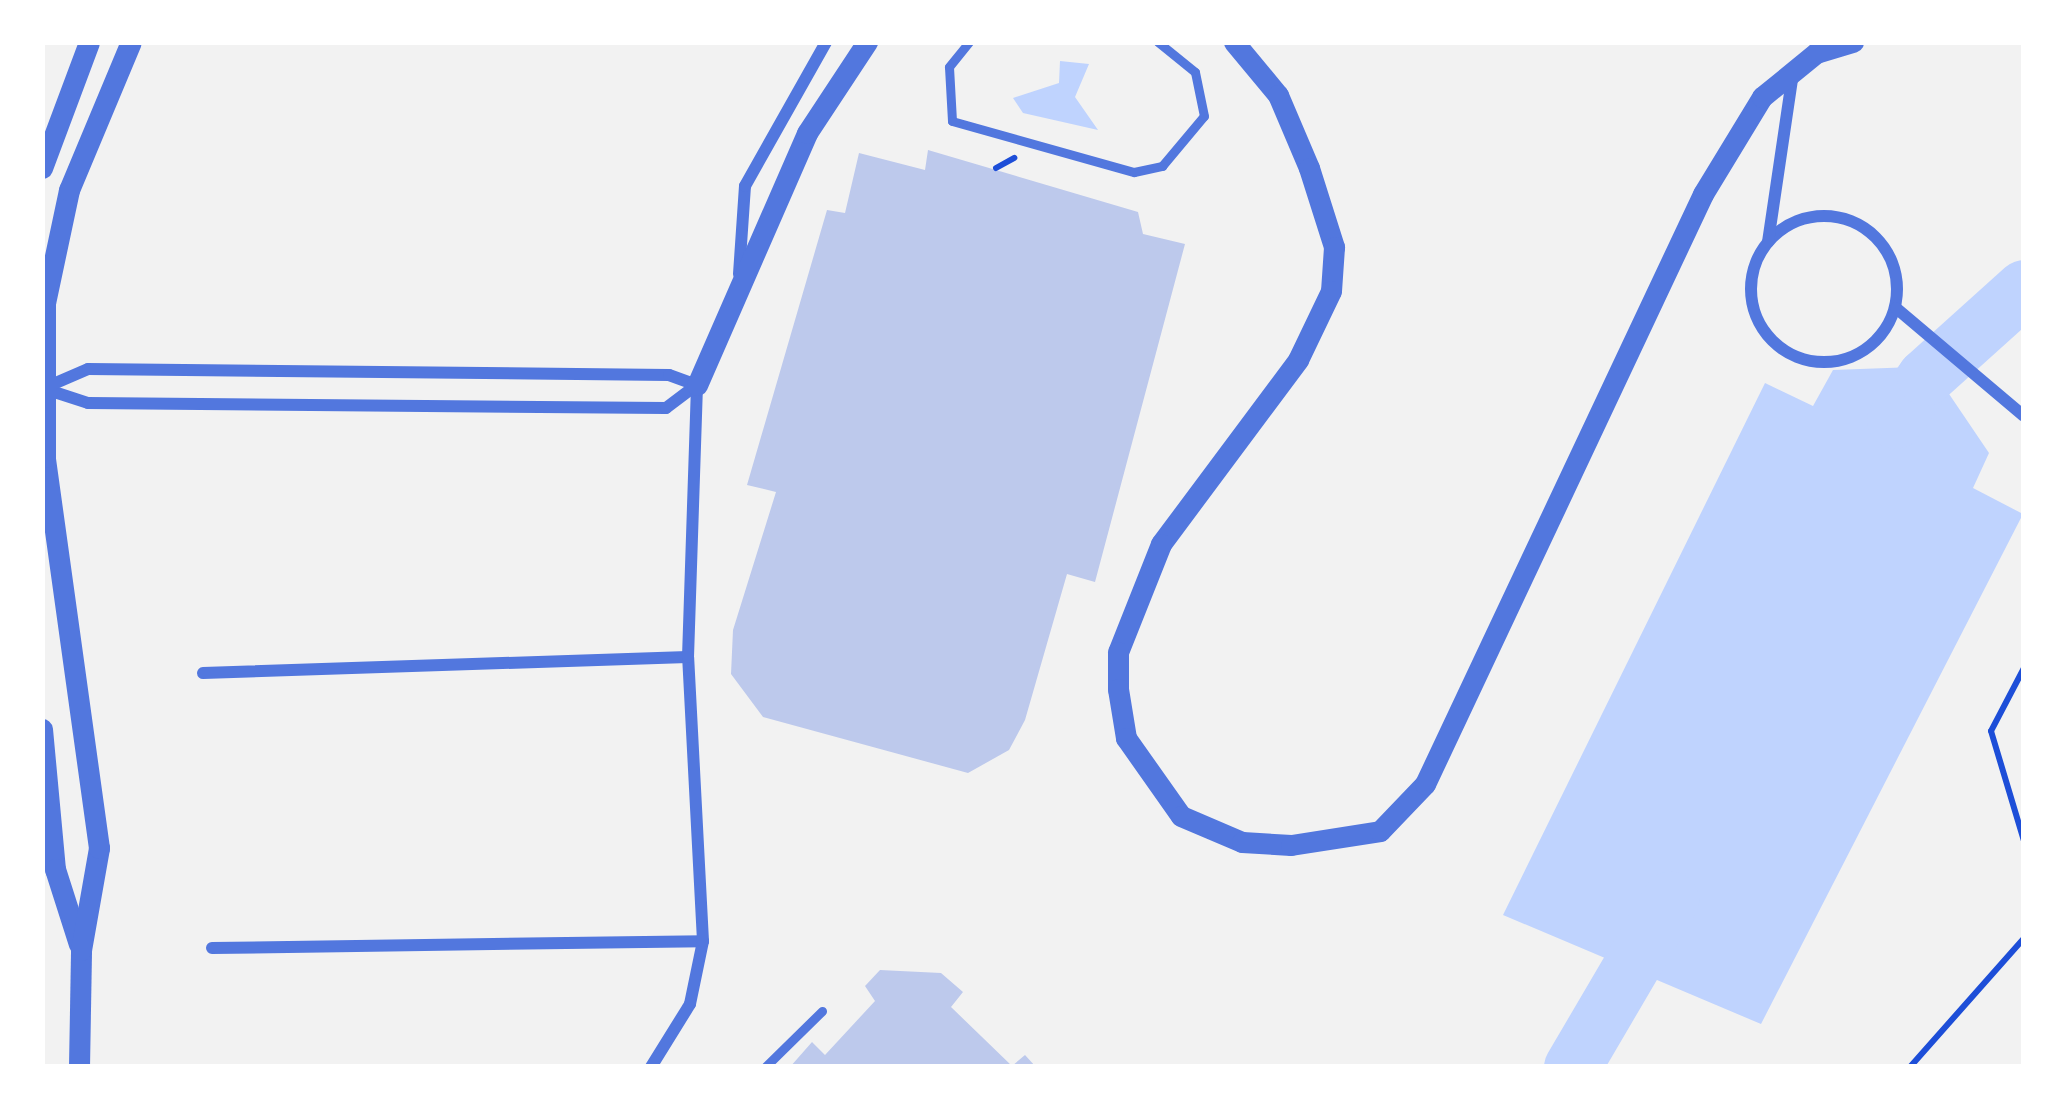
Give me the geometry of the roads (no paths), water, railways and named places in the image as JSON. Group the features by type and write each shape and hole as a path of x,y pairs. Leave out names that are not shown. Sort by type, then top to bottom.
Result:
{"street":[{"path":"42,168 89,42"},
{"path":"79,1067 81,950 99,848 43,388 45,303 69,190 130,42"},
{"path":"738,287 745,186 826,42"},
{"path":"651,1067 690,1004 703,941 688,657 697,385 807,133 867,42"},
{"path":"1234,42 1278,95 1309,168 1334,247 1331,291 1298,360 1161,544 1118,652 1118,689 1126,738 1181,816 1243,842 1292,844 1380,831 1425,784 1703,194 1762,97 1793,72 1853,42"},
{"path":"1768,242 1809,217 1858,223 1892,259 1896,308 1869,348 1801,359 1753,309 1768,242 1793,72"},
{"path":"1896,308 2024,416"},
{"path":"43,388 88,369 670,375 697,385"},
{"path":"43,388 88,403 666,408 697,385"},
{"path":"203,673 688,657"},
{"path":"42,729 55,869 81,950"},
{"path":"212,948 703,941"}],"lane":[{"path":"969,42 949,67 952,121 1134,172 1162,166 1204,116 1195,72 1158,42"},
{"path":"765,1067 822,1011"}],"water":[{"path":"1060,61 1089,64 1075,97 1098,130 1023,113 1013,98 1059,83"},
{"path":"2024,271 2024,306 1980,341 1958,318"},
{"path":"1925,350 1956,368 1945,388 1989,453 1973,488 2023,514 1761,1024 1503,915 1765,383 1813,406 1833,370 1914,367"}],"waterway":[{"path":"1895,420 1925,377 2024,288"},
{"path":"1572,1067 1670,900"}]}
